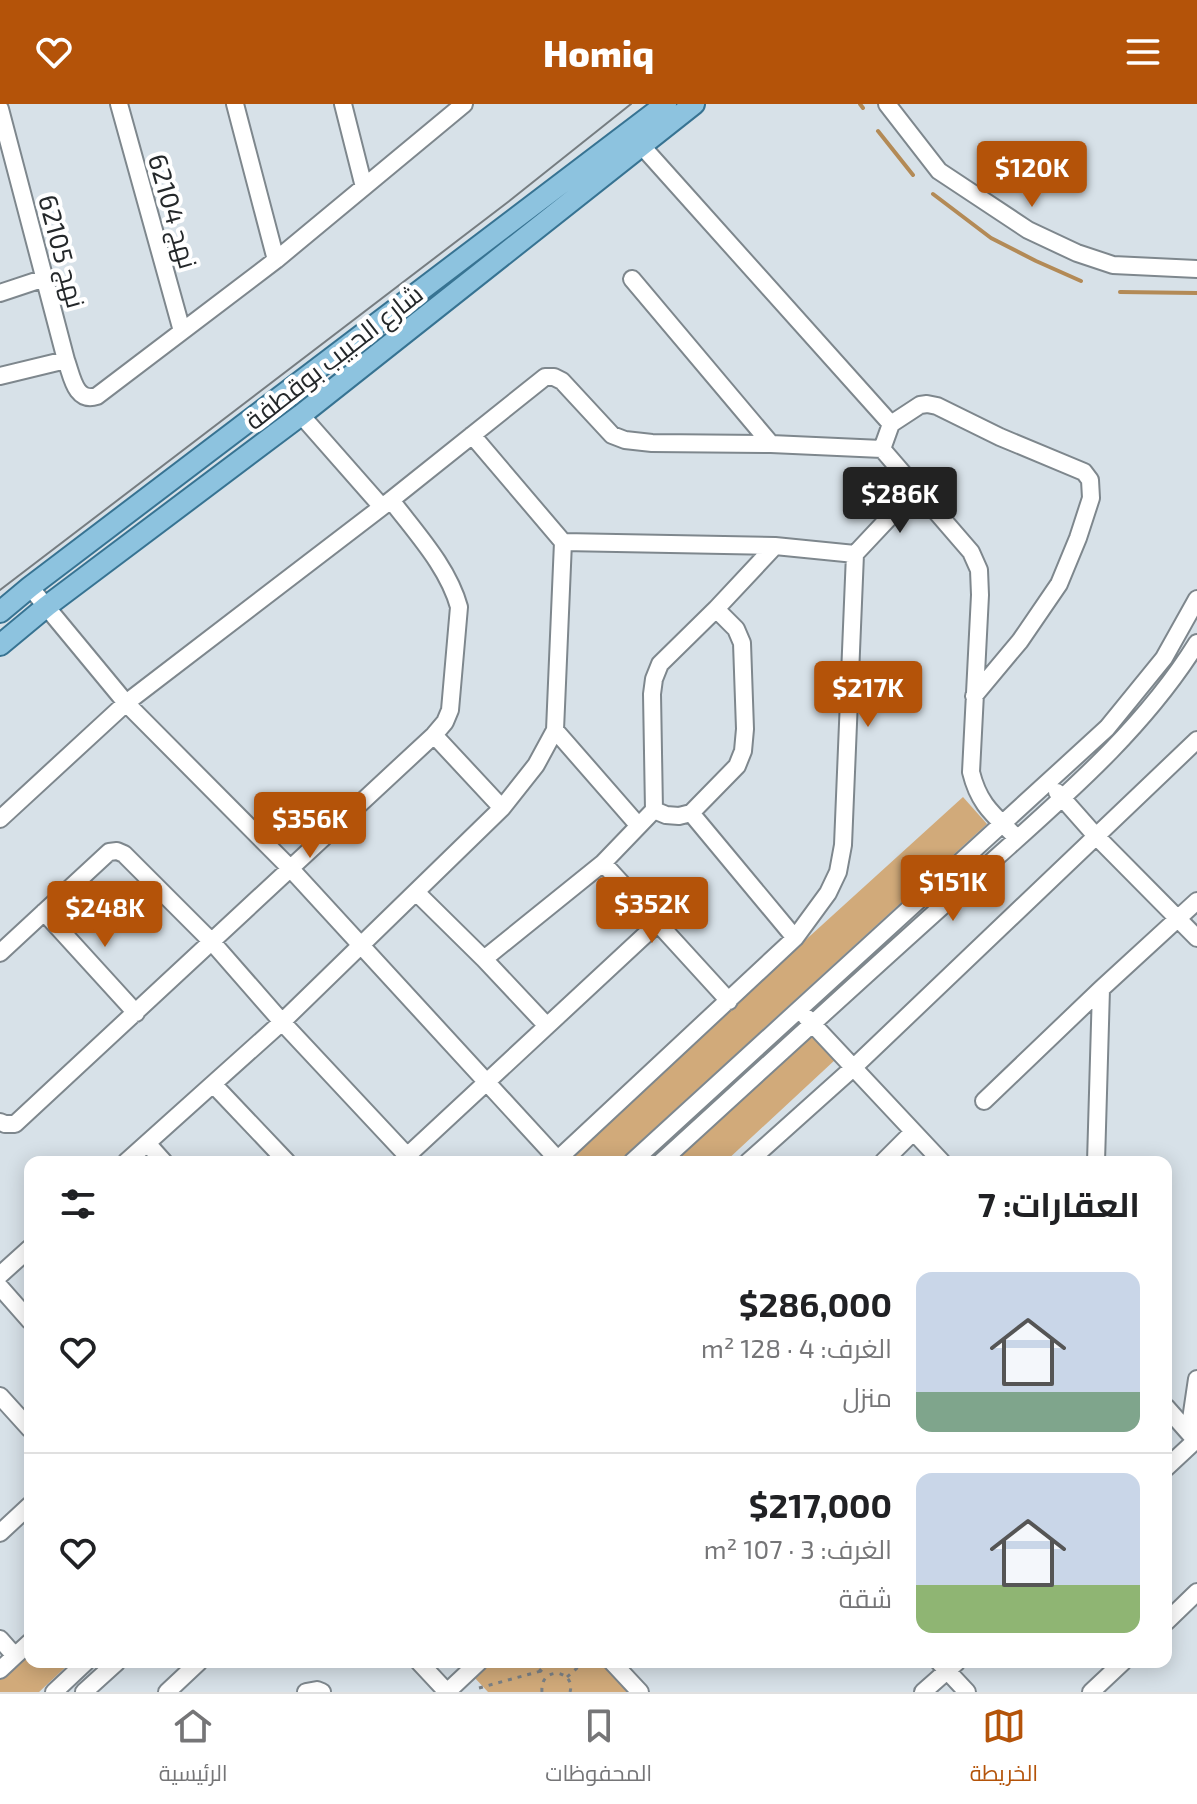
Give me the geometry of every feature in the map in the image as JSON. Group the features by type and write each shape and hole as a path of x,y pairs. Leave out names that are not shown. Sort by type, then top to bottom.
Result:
{"main road":[{"name":"شارع الحبيب بوقطفة","path":"0,612 666,104"},
{"name":"شارع الحبيب بوقطفة","path":"0,645 47,606 301,415 694,104"}],"street":[{"name":"نهج 62104","path":"119,104 182,331"},
{"path":"235,104 276,260"},
{"path":"343,104 364,187"},
{"path":"182,331 276,260 464,104"},
{"path":"887,104 939,171 1028,230 1077,253 1113,265 1197,269"},
{"name":"نهج 62105","path":"0,109 66,360 78,392 83,397 97,396 182,331"},
{"path":"641,145 891,424"},
{"path":"0,293 45,278"},
{"path":"632,279 771,444"},
{"path":"0,376 66,360"},
{"path":"0,819 126,703 545,377 554,377 562,381 612,435 625,440 882,449 971,552 979,570 971,772 976,791 985,806 1017,838"},
{"path":"882,449 891,424 920,405 927,404 1084,472 1090,480 1091,498 1059,584 1020,641 974,696"},
{"path":"0,1122 15,1124 445,722 450,710 459,607 447,576 386,503 301,415"},
{"path":"133,1156 282,1022 502,808 536,765 555,730 563,542 472,435"},
{"path":"564,1156 795,938 828,893 838,872 843,845 855,554 917,488"},
{"path":"563,542 775,546 855,554"},
{"path":"484,959 603,863 654,810 652,694 660,664 775,546"},
{"path":"30,587 126,703 290,868 554,1156"},
{"path":"639,1156 1107,728 1164,658 1197,599"},
{"path":"654,810 666,815 691,813 737,766 743,751 742,643 736,629 716,609"},
{"path":"668,1156 1063,799 1114,748 1159,696 1197,643"},
{"path":"555,730 638,825"},
{"path":"434,735 502,808"},
{"path":"755,1156 853,1068 1197,740"},
{"path":"1048,781 1095,835 1197,938"},
{"path":"691,813 795,938"},
{"path":"0,953 109,852 124,854 212,942 407,1156"},
{"path":"603,863 729,1001"},
{"path":"416,892 547,1026"},
{"path":"984,1101 1197,901"},
{"path":"44,912 136,1013"},
{"path":"413,1156 486,1082 659,922"},
{"path":"1096,1156 1101,989"},
{"path":"799,1010 936,1156"},
{"path":"213,1084 281,1156"},
{"path":"889,1156 913,1132"},
{"path":"147,1143 159,1156"},
{"path":"0,1275 24,1253"},
{"path":"0,1287 24,1314"},
{"path":"1172,1462 1194,1438 1197,1379"},
{"path":"1,1400 24,1423"},
{"path":"1172,1414 1194,1438"},
{"path":"0,1533 24,1511"},
{"path":"1172,1616 1197,1592"},
{"path":"0,1639 15,1656"},
{"path":"0,1670 24,1648"},
{"path":"54,1692 80,1668"},
{"path":"84,1692 110,1668"},
{"path":"167,1692 191,1668"},
{"path":"425,1668 447,1692 473,1668"},
{"path":"618,1668 640,1692"},
{"path":"923,1692 945,1668"},
{"path":"950,1668 967,1692"},
{"path":"1091,1692 1117,1668"},
{"path":"306,1692 322,1692"}],"path":[{"path":"538,1668 546,1676"},
{"path":"567,1677 577,1668"},
{"path":"479,1688 541,1671"},
{"path":"542,1692 546,1676 557,1673 567,1677 570,1692"}],"shaded area":[{"path":"963,797 987,824 625,1156 567,1156"},
{"path":"811,1032 836,1059 731,1156 678,1156"},
{"path":"24,1653 24,1668 65,1668 39,1692 0,1692 0,1675"},
{"path":"484,1668 607,1668 630,1692 488,1692 474,1677"}],"waterway":[{"path":"860,104 863,108"},
{"path":"878,131 913,175"},
{"path":"933,194 991,238 1081,281"},
{"path":"1120,292 1197,293"}],"tram line":[{"path":"0,590 508,202 631,104"}]}
